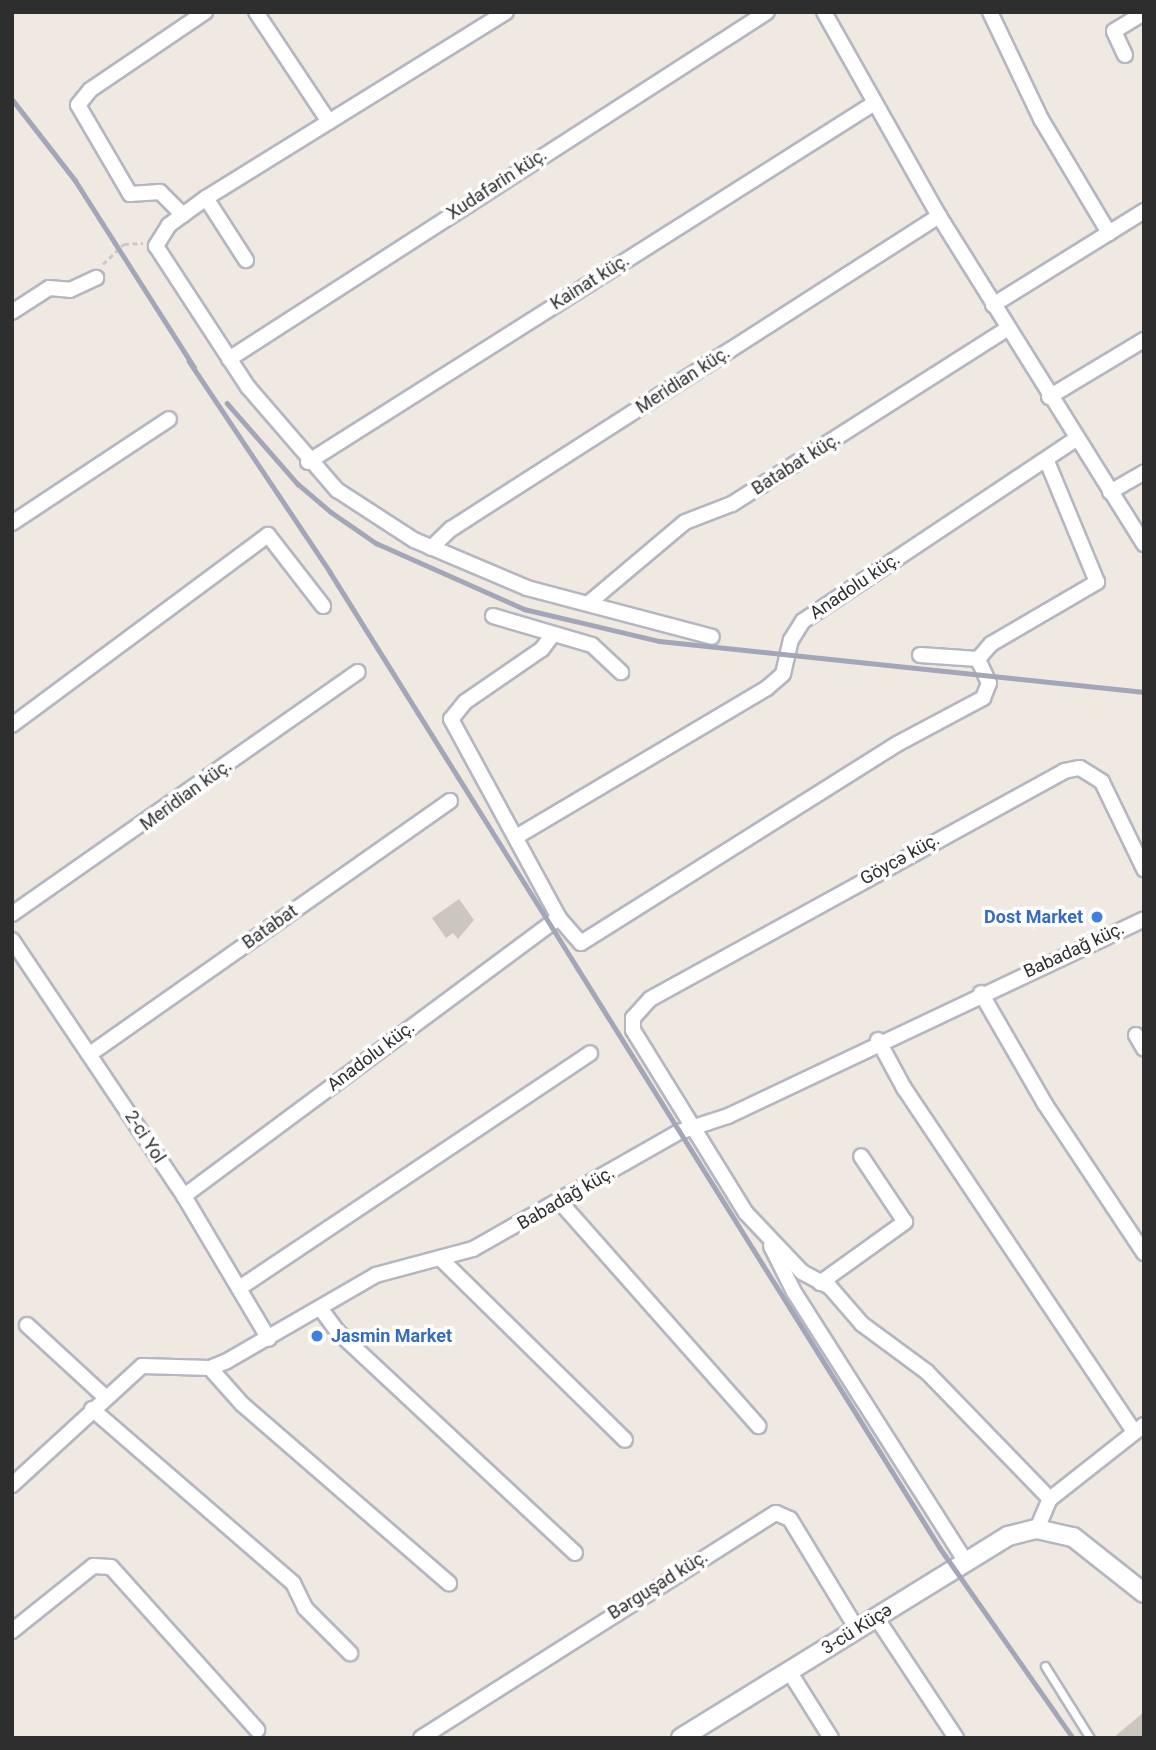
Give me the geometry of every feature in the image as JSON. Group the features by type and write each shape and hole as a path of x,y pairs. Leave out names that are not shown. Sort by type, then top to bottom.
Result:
{"street":[{"path":"183,215 160,192 130,194 78,105 90,90 205,12"},
{"path":"506,12 206,198 157,237 156,246 229,359 308,462 337,490 431,548 527,588 590,602 712,637"},
{"name":"Xudafərin küç.","path":"229,359 767,12"},
{"path":"824,12 873,104 939,216 1049,397 1144,544"},
{"path":"990,12 1041,119 1109,233"},
{"path":"262,14 329,122"},
{"path":"1125,55 1114,31 1140,18"},
{"name":"Kainat küç.","path":"308,462 873,104"},
{"path":"206,198 246,260"},
{"path":"993,304 1144,211"},
{"name":"Meridian küç.","path":"431,548 451,529 939,216"},
{"path":"12,312 49,288 70,290 96,278"},
{"name":"Batabat küç.","path":"590,602 685,522 732,504 1007,329"},
{"path":"1049,397 1144,340"},
{"path":"12,523 169,419"},
{"name":"Anadolu küç.","path":"516,837 767,688 783,674 791,640 803,621 1076,439"},
{"path":"978,659 991,644 1097,582 1046,459"},
{"path":"1110,492 1144,472"},
{"path":"12,724 268,535 323,606"},
{"path":"494,616 551,637 592,645 621,672"},
{"path":"551,637 465,702 451,719 559,918 581,943 897,744 984,698 989,683 978,659"},
{"path":"919,655 978,659"},
{"name":"Meridian küç.","path":"12,914 358,672"},
{"name":"Göycə küç.","path":"691,1129 633,1030 633,1018 650,999 1064,771 1080,768 1102,782 1144,869"},
{"name":"Batabat","path":"90,1054 450,801"},
{"name":"Anadolu küç.","path":"184,1196 559,918"},
{"name":"Babadağ küç.","path":"12,1485 104,1396 142,1366 210,1368 321,1310 376,1275 443,1261 561,1203 691,1129 1144,919"},
{"name":"2-ci Yol","path":"12,940 184,1196 241,1287 269,1339"},
{"path":"981,993 1045,1104 1144,1252"},
{"path":"1136,1035 1144,1049"},
{"path":"878,1040 904,1088 1139,1429 1050,1499 1037,1529 1087,1544 1140,1583"},
{"path":"241,1287 590,1053"},
{"path":"691,1129 765,1233 802,1272 820,1283 862,1324 927,1372 1050,1499"},
{"path":"820,1283 905,1222 861,1156"},
{"path":"561,1203 758,1426"},
{"path":"765,1233 793,1292 965,1560"},
{"path":"443,1261 625,1440"},
{"path":"321,1310 575,1553"},
{"path":"27,1325 104,1396"},
{"path":"210,1368 242,1404 449,1583"},
{"path":"92,1409 293,1583 305,1608 350,1653"},
{"name":"Bərguşad küç.","path":"421,1738 775,1513 790,1519 857,1629"},
{"name":"3-cü Küçə","path":"681,1738 965,1560 1008,1536 1037,1529"},
{"path":"12,1631 93,1566 111,1567 257,1730"},
{"path":"876,1617 956,1738"},
{"path":"789,1671 831,1738"}],"lane":[{"path":"1045,1666 1090,1738"}],"path":[{"path":"96,278 110,252 124,244 156,246"}],"building":[{"path":"459,899 474,920 458,939 453,933 446,938 432,918"},
{"path":"1144,1712 1144,1738 1113,1738"}],"railway":[{"path":"12,99 75,180 194,367"},
{"path":"189,361 330,572 940,1548 1073,1738"},
{"path":"227,403 298,484 331,512 376,543 524,609 659,641 1144,692"}],"place":[{"name":"Dost Market","path":"1097,917"},
{"name":"Jasmin Market","path":"317,1336"}]}
